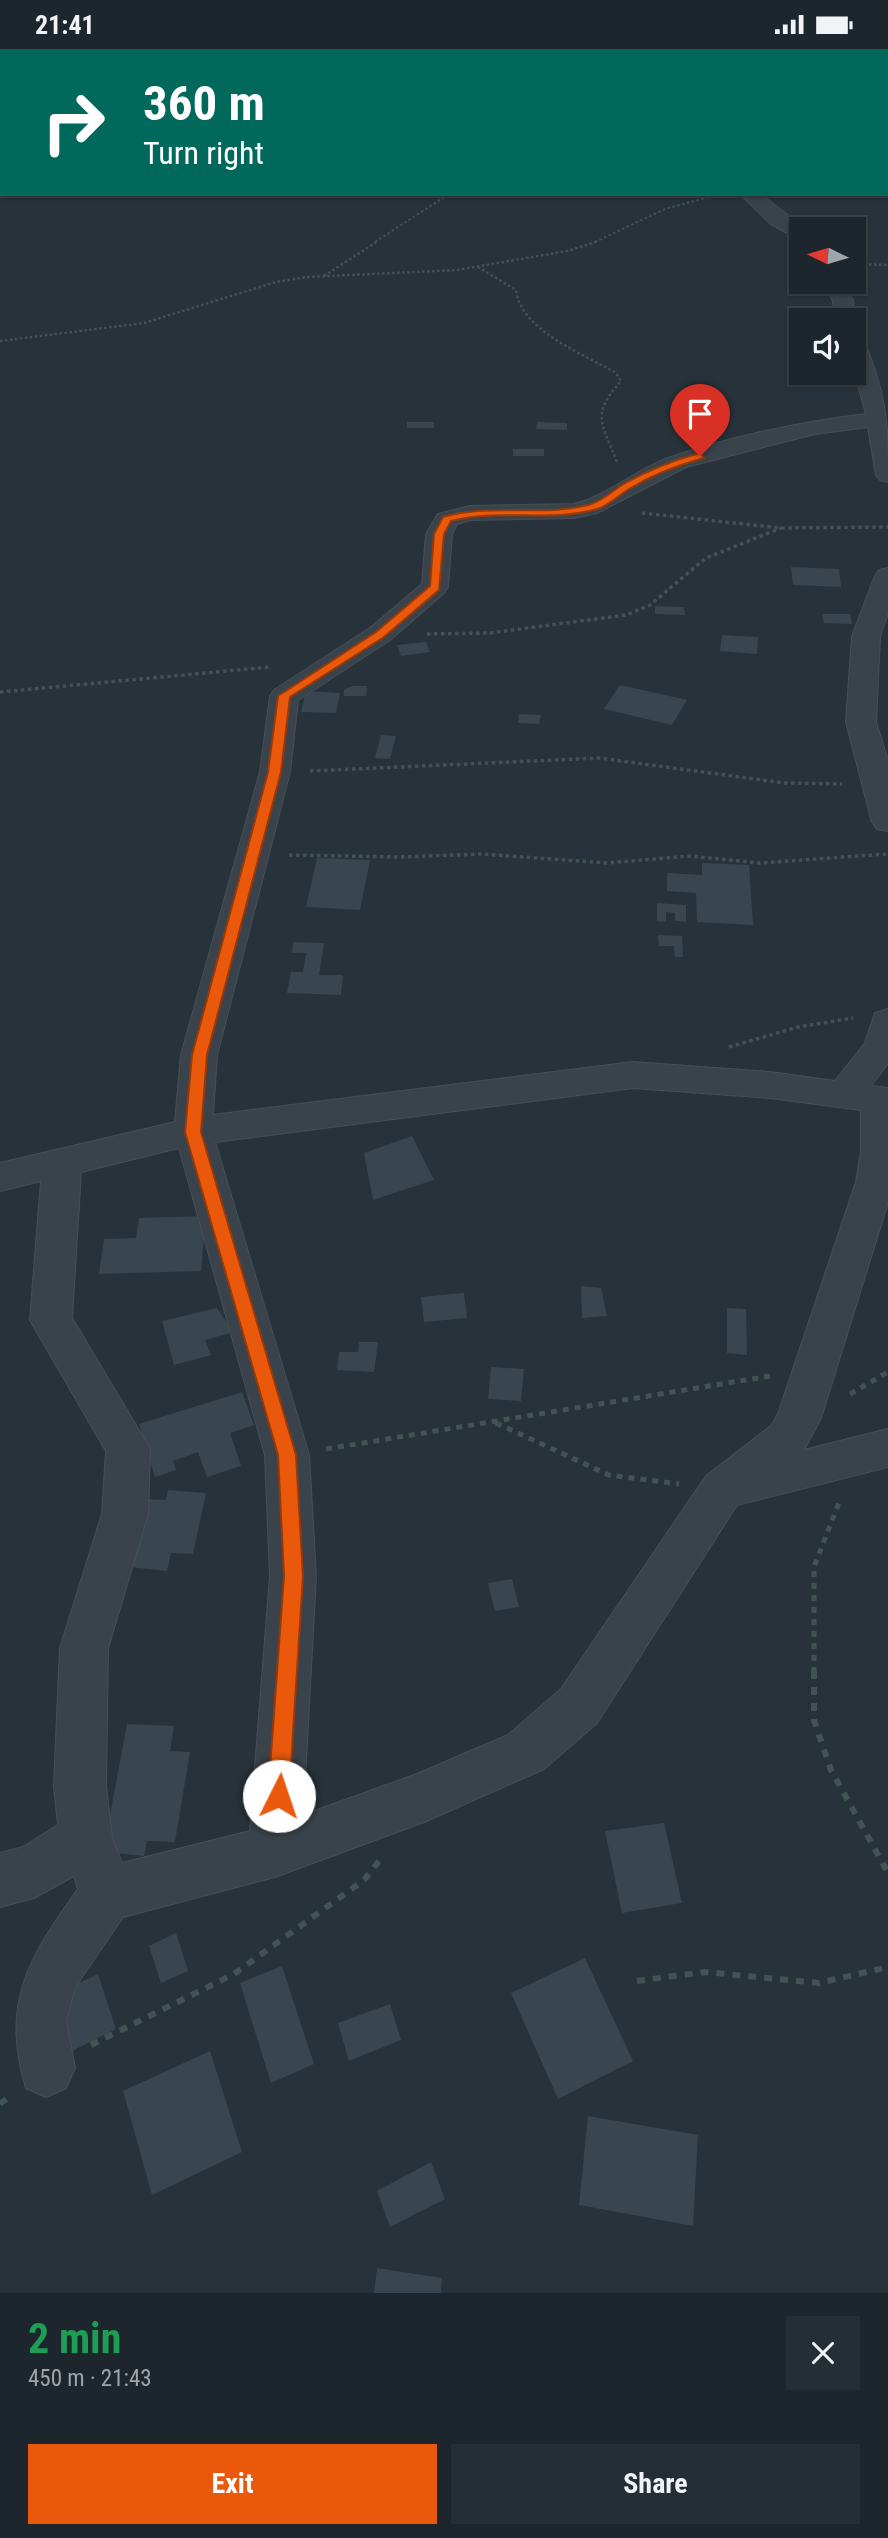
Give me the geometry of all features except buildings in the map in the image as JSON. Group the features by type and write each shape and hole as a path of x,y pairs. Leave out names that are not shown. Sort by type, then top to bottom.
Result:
{"street":[{"path":"751,196 789,227"},
{"path":"866,373 883,419 888,475"},
{"path":"275,1851 293,1576 287,1455 193,1132 199,1055 275,772 284,696 380,635 435,587 439,534 447,519 470,513 574,511 597,506 627,486 678,462 814,427 883,419"},
{"path":"888,576 866,636 861,722 880,783 888,822"},
{"path":"46,2068 38,2021 50,1975 107,1894 275,1851 424,1797 526,1752 579,1706 725,1488 788,1438 816,1369 874,1182 880,1151 871,1099 881,1046 875,1019"},
{"path":"0,1177 193,1132 633,1075 770,1085 871,1099"},
{"path":"62,1161 51,1319 128,1449 125,1514 84,1648 80,1786 86,1838 107,1894"},
{"path":"725,1488 873,1451"},
{"path":"0,1880 34,1871 86,1838"}],"path":[{"path":"323,276 376,241 409,224 415,215 446,196"},
{"path":"0,341 144,323 276,282 323,276 478,267 581,247 665,209 713,196"},
{"path":"866,264 888,265"},
{"path":"478,267 516,290 518,305 541,328 616,373 621,381 603,401 601,421 627,486"},
{"path":"574,511 659,513 781,528 888,527"},
{"path":"380,635 490,633 626,615 650,605 706,558 781,528"},
{"path":"0,692 340,662"},
{"path":"275,772 599,758 784,783 880,783"},
{"path":"253,854 401,857 481,854 607,863 690,856 759,863 888,854"},
{"path":"722,1049 798,1027 875,1019"},
{"path":"287,1455 816,1369"},
{"path":"495,1423 609,1475 725,1488"},
{"path":"873,1451 814,1567 814,1720 831,1770 888,1873"},
{"path":"0,2104 46,2068 245,1966 364,1881 424,1797"},
{"path":"637,1981 705,1972 819,1983 888,1968"}],"route":[{"path":"279,1796 293,1576 287,1455 193,1132 199,1055 275,772 284,696 380,635 435,587 439,534 447,519 470,513 574,511 597,506 627,486 678,462 700,456"}]}
